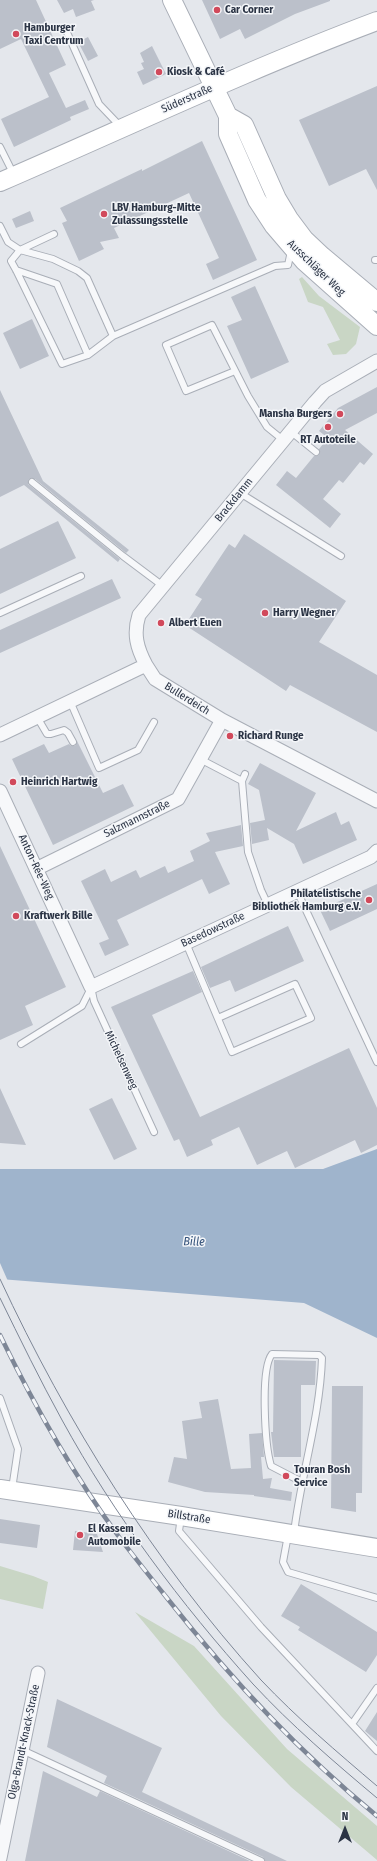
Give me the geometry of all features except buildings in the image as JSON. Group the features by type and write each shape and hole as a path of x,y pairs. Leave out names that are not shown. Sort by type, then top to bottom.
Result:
{"main road":[{"name":"Ausschläger Weg","path":"172,0 228,116 228,134 257,200 274,226 304,261 377,326"},
{"name":"Süderstraße","path":"7,179 214,87 303,49 377,21"},
{"name":"Ausschläger Weg","path":"228,116 244,125 278,199 289,219 304,238 322,256 377,302"},
{"name":"Billstraße","path":"6,1490 181,1516 377,1548"}],"street":[{"name":"Brackdamm","path":"146,665 138,651 136,624 139,615 325,391 377,361"},
{"path":"0,735 146,665"},
{"name":"Bullerdeich","path":"146,665 155,679 222,720 377,801"},
{"name":"Salzmannstraße","path":"36,869 178,799 222,720"},
{"name":"Anton-Rée-Weg","path":"0,791 91,987"},
{"name":"Basedowstraße","path":"91,987 268,905 371,856 377,851"},
{"name":"Olga-Brandt-Knack-Straße","path":"0,1858 38,1673"}],"lane":[{"path":"65,28 99,104 122,129"},
{"path":"0,147 7,179"},
{"path":"0,226 8,242"},
{"path":"54,234 20,250 11,262 62,364 88,355 113,336 275,266 288,265 292,248"},
{"path":"0,241 8,242 20,250 53,260 78,271 87,278 113,336"},
{"path":"16,270 57,284 88,355"},
{"path":"235,372 186,391 166,345 212,325 235,372 267,427 316,452"},
{"path":"32,482 123,556 163,586"},
{"path":"240,493 342,556"},
{"path":"0,613 81,576"},
{"path":"70,701 99,768 138,750 154,722"},
{"path":"37,717 47,734 64,730 68,733 73,742"},
{"path":"200,759 242,781"},
{"path":"246,774 242,781 248,852 261,890 268,905"},
{"path":"297,891 377,1062"},
{"path":"186,943 232,1052 311,1018 295,984 218,1018"},
{"path":"21,1044 82,1006 91,987"},
{"name":"Michelsenweg","path":"91,987 94,1001 154,1132"},
{"path":"302,1482 271,1466 268,1455 265,1424 267,1368 269,1358 272,1354 308,1354 319,1355 322,1358 315,1425 291,1534 283,1562 288,1572 377,1598"},
{"path":"0,1398 18,1449 6,1490"},
{"path":"181,1516 179,1531 261,1627 377,1750"},
{"path":"352,1724 377,1688"},
{"path":"22,1750 261,1861"}],"green space":[{"path":"302,277 319,296 360,327 356,344 346,354 333,355 327,344 340,340 323,307 308,302 299,279"},
{"path":"0,1566 48,1582 43,1609 0,1599"},
{"path":"135,1612 194,1646 287,1749 377,1826 377,1860 291,1787 221,1716"}],"water":[{"name":"Bille","path":"377,1149 377,1338 304,1303 0,1279 0,1169 323,1169"}],"pier":[{"path":"0,1263 7,1279 8,1281 0,1281"}],"tram line":[{"path":"0,1279 26,1333 84,1438 149,1539 184,1588 261,1680 332,1748 377,1786"},
{"path":"0,1298 46,1390 82,1455 126,1524 150,1558 226,1654 267,1699 313,1743 377,1798"}],"railway":[{"path":"0,1335 40,1413 70,1464 102,1513 137,1560 215,1657 266,1713 348,1792 377,1816"}],"place":[{"name":"Car Corner","path":"217,10"},
{"name":"Hamburger Taxi Centrum","path":"16,34"},
{"name":"Kiosk & Café","path":"159,72"},
{"name":"LBV Hamburg-Mitte Zulassungsstelle","path":"104,214"},
{"name":"Mansha Burgers","path":"340,414"},
{"name":"RT Autoteile","path":"328,427"},
{"name":"Harry Wegner","path":"265,613"},
{"name":"Albert Euen","path":"161,623"},
{"name":"Richard Runge","path":"230,736"},
{"name":"Heinrich Hartwig","path":"13,782"},
{"name":"Philatelistische Bibliothek Hamburg e.V.","path":"369,900"},
{"name":"Kraftwerk Bille","path":"16,916"},
{"name":"Touran Bosh Service","path":"286,1476"},
{"name":"El Kassem Automobile","path":"80,1535"}]}
